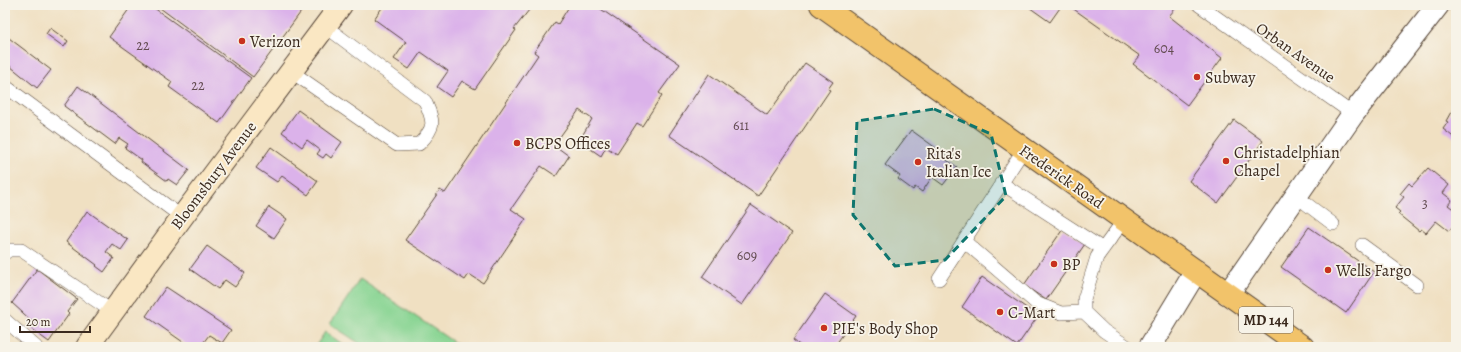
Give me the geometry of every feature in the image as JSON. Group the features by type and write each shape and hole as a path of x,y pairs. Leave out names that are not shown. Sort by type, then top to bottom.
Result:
{"main road":[{"name":"Bloomsbury Avenue","path":"87,347 182,217 342,5"},
{"name":"Frederick Road","path":"821,5 1303,347"}],"street":[{"path":"1228,294 1353,114 1438,5"},
{"path":"1150,347 1196,272"}],"lane":[{"name":"Orban Avenue","path":"1199,5 1353,114"},
{"path":"292,72 397,145 419,144 429,134 432,119 425,101 325,26"},
{"path":"5,86 182,217"},
{"path":"939,279 1024,149"},
{"path":"1001,183 1103,249"},
{"path":"1296,196 1334,224"},
{"path":"1124,220 1097,257 1084,299 1084,312 1104,331 1128,347"},
{"path":"964,241 1036,304 1061,314 1084,312"},
{"path":"1362,245 1417,285"},
{"path":"5,253 9,250 21,250 112,312"},
{"path":"5,320 36,347"}],"highlighted area":[{"path":"934,109 991,134 1006,196 945,260 895,266 853,215 857,121"}],"green space":[{"path":"360,279 461,347 365,347 330,324"},
{"path":"325,332 347,347 315,347"}],"building":[{"path":"132,5 150,5 251,78 219,123 169,87 172,82 109,37"},
{"name":"Verizon","path":"156,5 306,5 253,77"},
{"path":"384,5 533,5 514,29 516,30 475,89 462,81 451,97 437,87 448,71 421,52 409,69 394,59 406,42 374,19"},
{"name":"BCPS Offices","path":"570,5 595,5 680,64 659,93 662,95 642,126 637,123 617,154 606,147 601,156 579,141 592,119 579,110 554,145 569,156 556,176 541,166 511,209 526,219 483,283 469,274 465,280 405,240 440,190 445,193 538,55 534,52 555,22 558,24"},
{"path":"1026,5 1062,5 1050,22"},
{"path":"1068,5 1169,5 1175,9 1169,16 1222,58 1187,105 1133,64 1140,56"},
{"path":"50,28 68,41 64,47 46,34"},
{"path":"5,35 51,70 37,88 5,62"},
{"path":"805,63 833,82 828,89 830,90 758,196 669,135 709,74 767,115"},
{"path":"78,86 189,170 177,185 168,179 167,181 141,162 142,160 125,148 128,144 119,138 115,144 64,106"},
{"path":"1456,103 1456,139 1443,129 1448,122 1446,121"},
{"path":"298,110 342,142 331,158 326,154 323,158 317,154 320,150 307,140 302,147 282,132"},
{"name":"Christadelphian Chapel","path":"1234,120 1263,141 1218,203 1189,181"},
{"name":"Rita's Italian Ice","path":"911,130 947,156 945,159 957,167 943,185 932,177 922,192 915,187 913,190 898,179 900,176 885,165"},
{"path":"271,147 318,181 308,195 282,176 277,182 256,168"},
{"path":"1428,168 1449,185 1443,193 1452,200 1448,205 1456,211 1456,222 1449,231 1436,221 1426,233 1421,229 1419,231 1398,214 1400,212 1395,208 1404,197 1400,194 1409,183 1412,186"},
{"path":"751,205 792,233 742,305 702,277"},
{"path":"269,207 287,219 274,238 256,226"},
{"path":"87,211 128,240 121,250 112,244 106,252 114,258 104,272 66,242"},
{"name":"Wells Fargo","path":"1309,227 1374,272 1346,313 1281,267"},
{"name":"BP","path":"1063,229 1085,244 1046,300 1024,285"},
{"path":"207,246 245,273 235,287 225,280 218,289 190,269"},
{"path":"37,269 77,299 67,312 69,314 49,342 30,328 34,323 12,303"},
{"name":"C-Mart","path":"982,277 1038,316 1017,346 962,307"},
{"path":"166,287 231,330 222,343 209,335 200,347 190,347 146,316"},
{"name":"PIE's Body Shop","path":"825,294 856,316 834,347 802,347 793,340"}],"place":[{"name":"Verizon","path":"242,41"},
{"name":"Subway","path":"1197,77"},
{"name":"BCPS Offices","path":"517,143"},
{"name":"Christadelphian Chapel","path":"1226,161"},
{"name":"Rita's Italian Ice","path":"918,162"},
{"name":"BP","path":"1054,264"},
{"name":"Wells Fargo","path":"1328,270"},
{"name":"C-Mart","path":"1000,312"},
{"name":"PIE's Body Shop","path":"824,328"}]}
